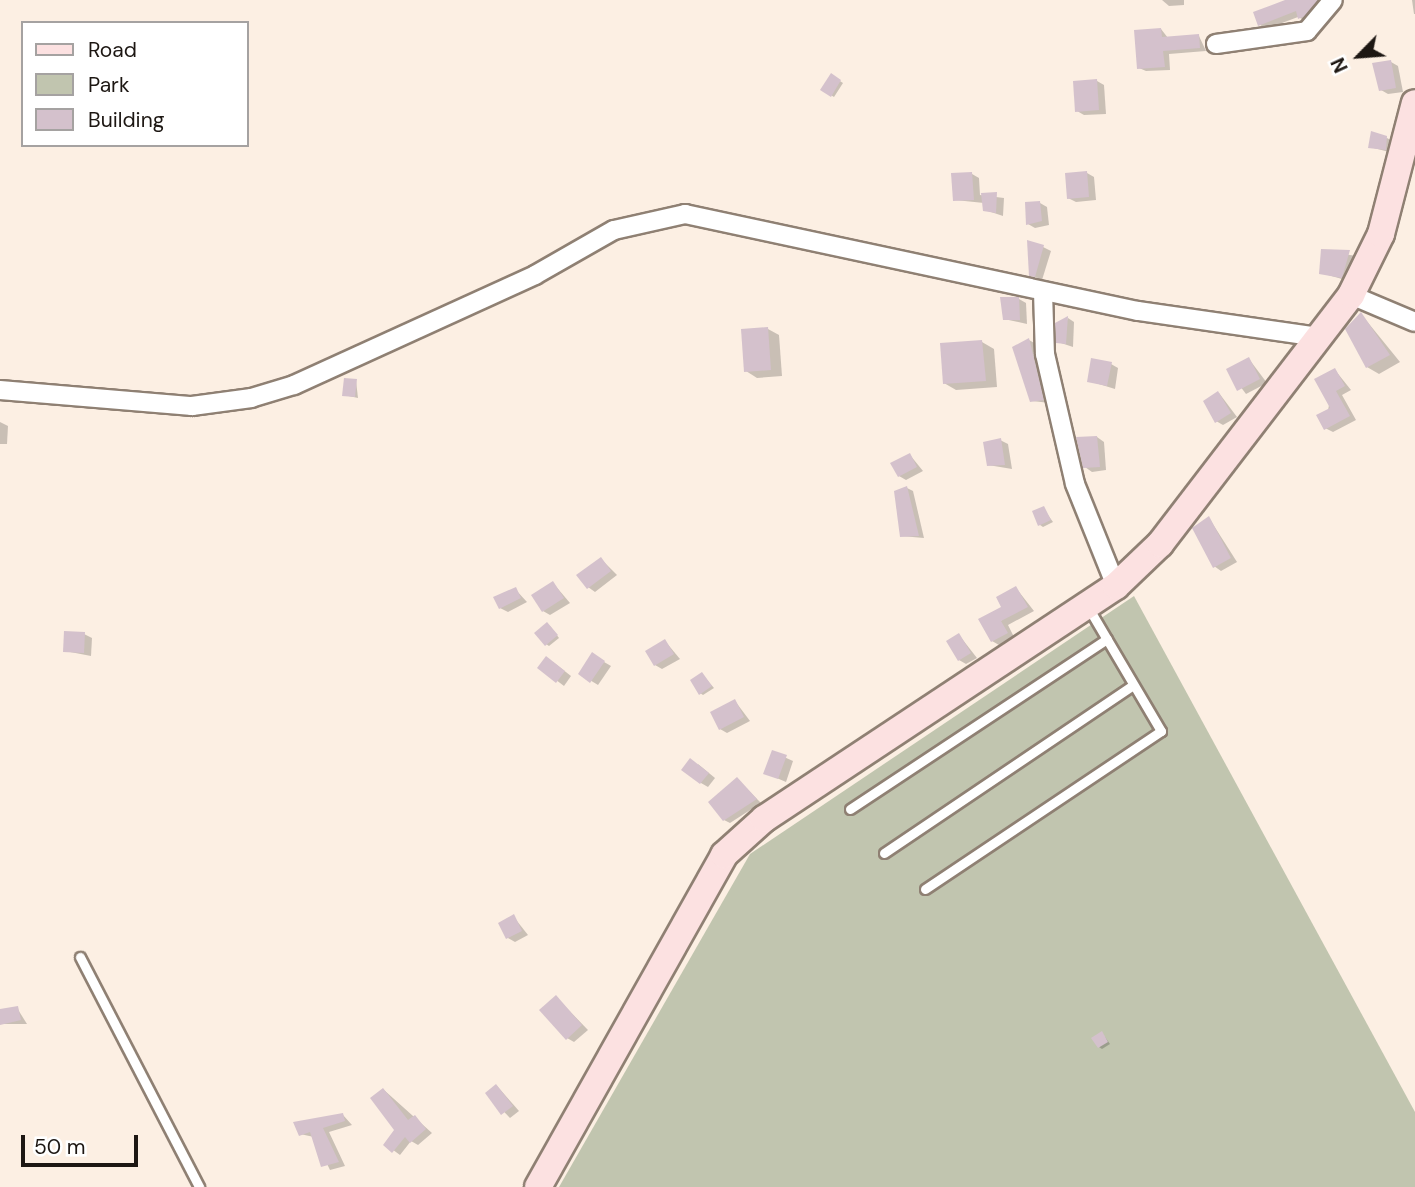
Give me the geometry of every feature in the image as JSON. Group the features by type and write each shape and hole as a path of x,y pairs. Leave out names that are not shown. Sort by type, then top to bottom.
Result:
{"street":[{"path":"1216,44 1307,32 1333,0"},
{"path":"538,1187 724,855 775,811 1116,586 1160,544 1351,295 1381,234 1415,103"},
{"path":"0,390 192,406 251,398 294,385 535,275 614,230 658,217 685,214 1043,292 1318,337"},
{"path":"1043,292 1045,354 1075,484 1116,586"},
{"path":"1351,295 1415,322"}],"lane":[{"path":"925,889 1161,731 1087,606"},
{"path":"850,809 1107,639"},
{"path":"884,853 1133,684"},
{"path":"80,957 199,1187"}],"green space":[{"path":"1134,596 1415,1112 1415,1187 559,1187 750,854"}],"building":[{"path":"1285,0 1318,0 1305,16 1298,19 1296,11 1258,26 1253,12"},
{"path":"1161,28 1162,37 1199,34 1200,48 1163,51 1165,67 1137,69 1134,30"},
{"path":"1391,60 1396,88 1379,91 1372,63"},
{"path":"831,73 841,80 831,97 820,90"},
{"path":"1097,79 1099,110 1075,112 1073,81"},
{"path":"1371,131 1387,136 1386,150 1368,148"},
{"path":"1087,171 1089,197 1067,199 1065,173"},
{"path":"972,172 974,200 953,201 951,173"},
{"path":"997,192 996,213 983,211 981,193"},
{"path":"1040,201 1042,221 1026,225 1025,202"},
{"path":"1027,240 1044,245 1035,277 1029,276"},
{"path":"1321,249 1350,250 1342,278 1319,274"},
{"path":"1000,297 1019,297 1020,320 1003,320"},
{"path":"1361,312 1390,355 1366,368 1345,329"},
{"path":"1068,316 1066,344 1056,343 1055,323"},
{"path":"768,327 771,370 744,372 741,329"},
{"path":"1029,338 1044,400 1030,402 1012,347"},
{"path":"982,340 986,381 943,384 940,343"},
{"path":"1249,357 1260,379 1237,391 1226,369"},
{"path":"1091,358 1112,362 1107,386 1087,382"},
{"path":"1335,368 1345,386 1336,391 1350,416 1324,430 1316,415 1330,408 1314,379"},
{"path":"344,378 357,379 355,397 342,396"},
{"path":"1218,391 1231,413 1215,423 1203,401"},
{"path":"1097,436 1100,467 1083,468 1076,437"},
{"path":"1001,438 1005,465 987,466 983,442"},
{"path":"910,453 917,467 898,477 890,463"},
{"path":"907,486 919,536 900,537 894,491"},
{"path":"1044,506 1051,520 1038,526 1032,511"},
{"path":"1209,516 1231,558 1213,568 1192,528"},
{"path":"601,557 611,571 587,589 576,575"},
{"path":"553,581 564,598 542,612 531,595"},
{"path":"1016,586 1028,607 1001,621 1008,633 991,642 978,619 1001,607 996,597"},
{"path":"516,587 521,598 499,609 493,597"},
{"path":"547,622 558,635 545,646 534,633"},
{"path":"64,631 85,632 84,653 63,652"},
{"path":"959,633 971,653 958,661 946,641"},
{"path":"665,639 674,654 654,666 645,651"},
{"path":"592,652 605,661 590,683 578,674"},
{"path":"546,656 565,671 556,683 537,668"},
{"path":"702,672 712,686 699,695 690,680"},
{"path":"735,699 744,717 719,730 710,712"},
{"path":"772,750 787,755 778,779 763,774"},
{"path":"690,758 709,773 700,784 681,770"},
{"path":"737,777 757,799 723,821 708,802"},
{"path":"514,914 522,931 506,939 498,923"},
{"path":"556,995 582,1025 566,1040 539,1010"},
{"path":"18,1006 21,1020 0,1025 0,1009"},
{"path":"1102,1031 1108,1042 1098,1048 1091,1038"},
{"path":"496,1084 513,1106 501,1115 485,1093"},
{"path":"383,1088 408,1120 415,1115 426,1129 410,1143 405,1137 392,1153 383,1145 394,1130 370,1098"},
{"path":"343,1113 345,1121 323,1128 339,1162 321,1167 310,1132 299,1136 293,1122"}]}
